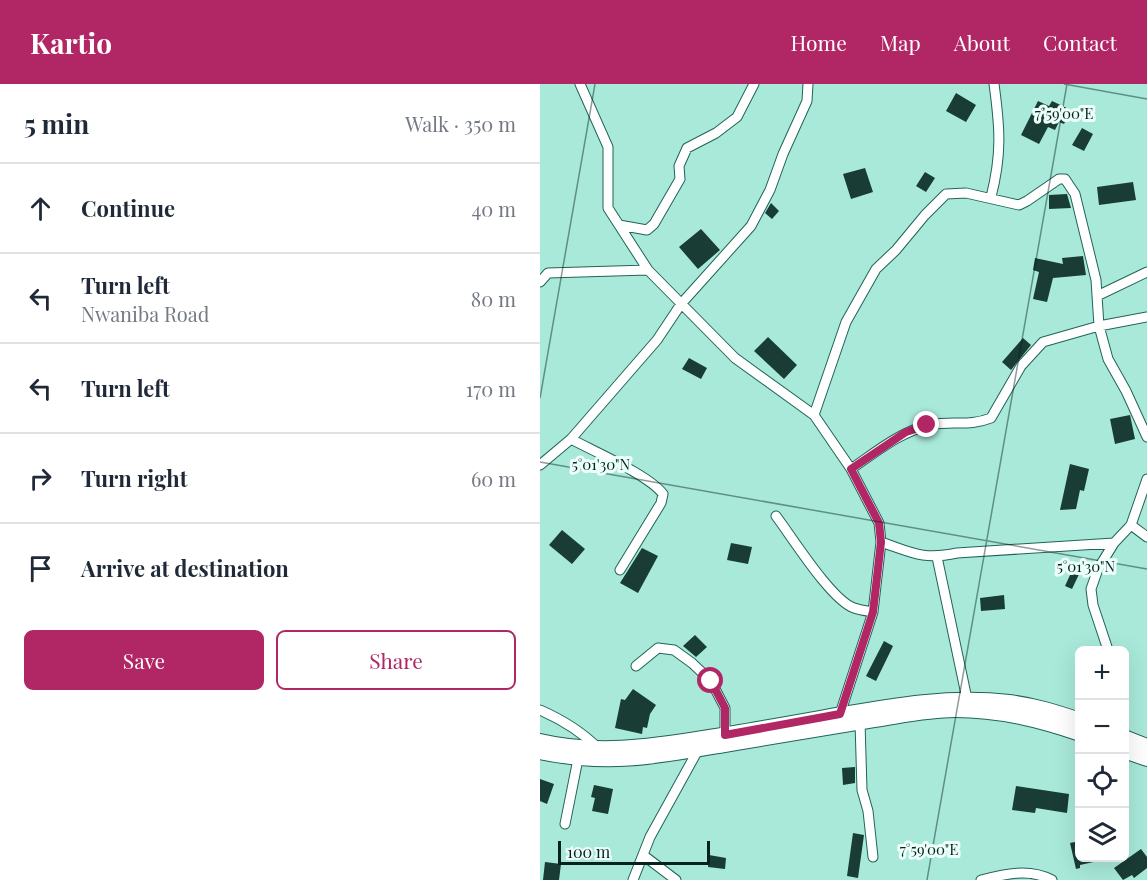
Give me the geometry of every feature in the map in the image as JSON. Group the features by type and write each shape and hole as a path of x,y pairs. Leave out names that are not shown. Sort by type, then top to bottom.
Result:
{"main road":[{"path":"540,741 599,749 654,746 840,714 933,701 967,699 1031,705 1075,718"},
{"path":"540,752 579,759 626,760 922,712 980,711 1034,719 1075,732"},
{"path":"1129,739 1147,746"},
{"path":"1129,752 1147,759"}],"street":[{"path":"580,84 608,147 608,208 648,270 735,358 814,415 851,469 879,523 881,542 873,612 840,714"},
{"path":"619,225 647,230 654,224 680,179 679,166 687,148 716,133 737,117 754,84"},
{"path":"540,465 571,439 657,340 681,304 751,226 770,190 783,154 807,101 808,84"},
{"path":"991,197 999,166 1000,142 994,84"},
{"path":"814,415 846,322 876,269 946,194 966,192 1019,205 1059,179 1065,179 1076,194 1096,280 1099,326 1108,359 1147,437"},
{"path":"540,282 548,273 648,270"},
{"path":"1097,296 1147,272"},
{"path":"851,469 906,432 944,422 976,424 991,418 1021,366 1043,342 1099,326 1147,317"},
{"path":"571,439 626,468 658,488 663,494 661,503 620,570"},
{"path":"1106,646 1093,605 1091,590 1098,569 1114,543 1131,525 1147,479"},
{"path":"776,516 813,567 838,596 853,608 873,612"},
{"path":"1131,525 1147,537"},
{"path":"881,542 926,557 1114,543"},
{"path":"937,557 967,699"},
{"path":"636,666 658,648 674,650 692,663 711,681 725,708 725,735"},
{"path":"540,710 578,730 599,749"},
{"path":"860,722 862,790 868,811 873,857"},
{"path":"633,880 650,837 698,750"},
{"path":"565,824 579,759"},
{"path":"643,855 676,880"},
{"path":"981,880 1026,872 1041,874 1052,880"}],"building":[{"path":"956,93 976,105 966,122 946,111"},
{"path":"1038,101 1049,106 1052,101 1071,110 1064,124 1059,122 1055,130 1048,127 1039,144 1021,135"},
{"path":"1082,128 1093,134 1084,151 1072,145"},
{"path":"865,168 873,192 851,199 843,174"},
{"path":"925,172 935,178 926,192 916,186"},
{"path":"1133,182 1136,200 1099,205 1097,187"},
{"path":"1067,194 1071,208 1049,209 1049,195"},
{"path":"771,203 779,211 772,219 765,213"},
{"path":"701,229 720,250 698,269 679,247"},
{"path":"1083,256 1086,275 1053,278 1047,302 1033,299 1039,272 1033,270 1035,258 1063,264 1062,258"},
{"path":"768,337 797,365 784,379 754,351"},
{"path":"1023,338 1031,345 1011,370 1002,362"},
{"path":"689,358 707,368 701,379 682,369"},
{"path":"1130,415 1135,439 1115,444 1110,419"},
{"path":"1070,464 1089,469 1084,491 1080,490 1076,509 1060,510"},
{"path":"562,530 585,549 572,564 549,545"},
{"path":"731,543 752,547 748,564 727,560"},
{"path":"642,548 658,556 638,593 620,583"},
{"path":"1075,564 1082,568 1072,589 1065,586"},
{"path":"1004,595 1005,609 981,611 980,598"},
{"path":"695,635 707,647 696,657 683,646"},
{"path":"884,641 893,646 876,681 866,676"},
{"path":"633,689 656,705 650,714 647,728 643,727 642,734 615,728 621,699 625,700"},
{"path":"855,767 855,783 843,785 842,768"},
{"path":"540,779 554,784 547,804 540,801"},
{"path":"594,785 613,789 608,814 592,811 595,798 591,797"},
{"path":"1016,786 1069,794 1067,813 1036,808 1035,813 1012,810"},
{"path":"853,833 864,835 858,878 847,876"},
{"path":"1075,842 1075,862 1094,862 1080,865 1080,868 1076,869 1070,843"},
{"path":"1141,849 1147,857 1147,868 1134,878 1132,875 1123,880 1114,868 1123,862 1129,862 1129,857"},
{"path":"709,855 726,858 725,869 708,867"},
{"path":"545,862 561,864 559,880 543,880"}],"route":[{"path":"711,681 725,708 725,735 840,714 873,612 881,542 879,523 851,469 906,432 927,425"}]}
